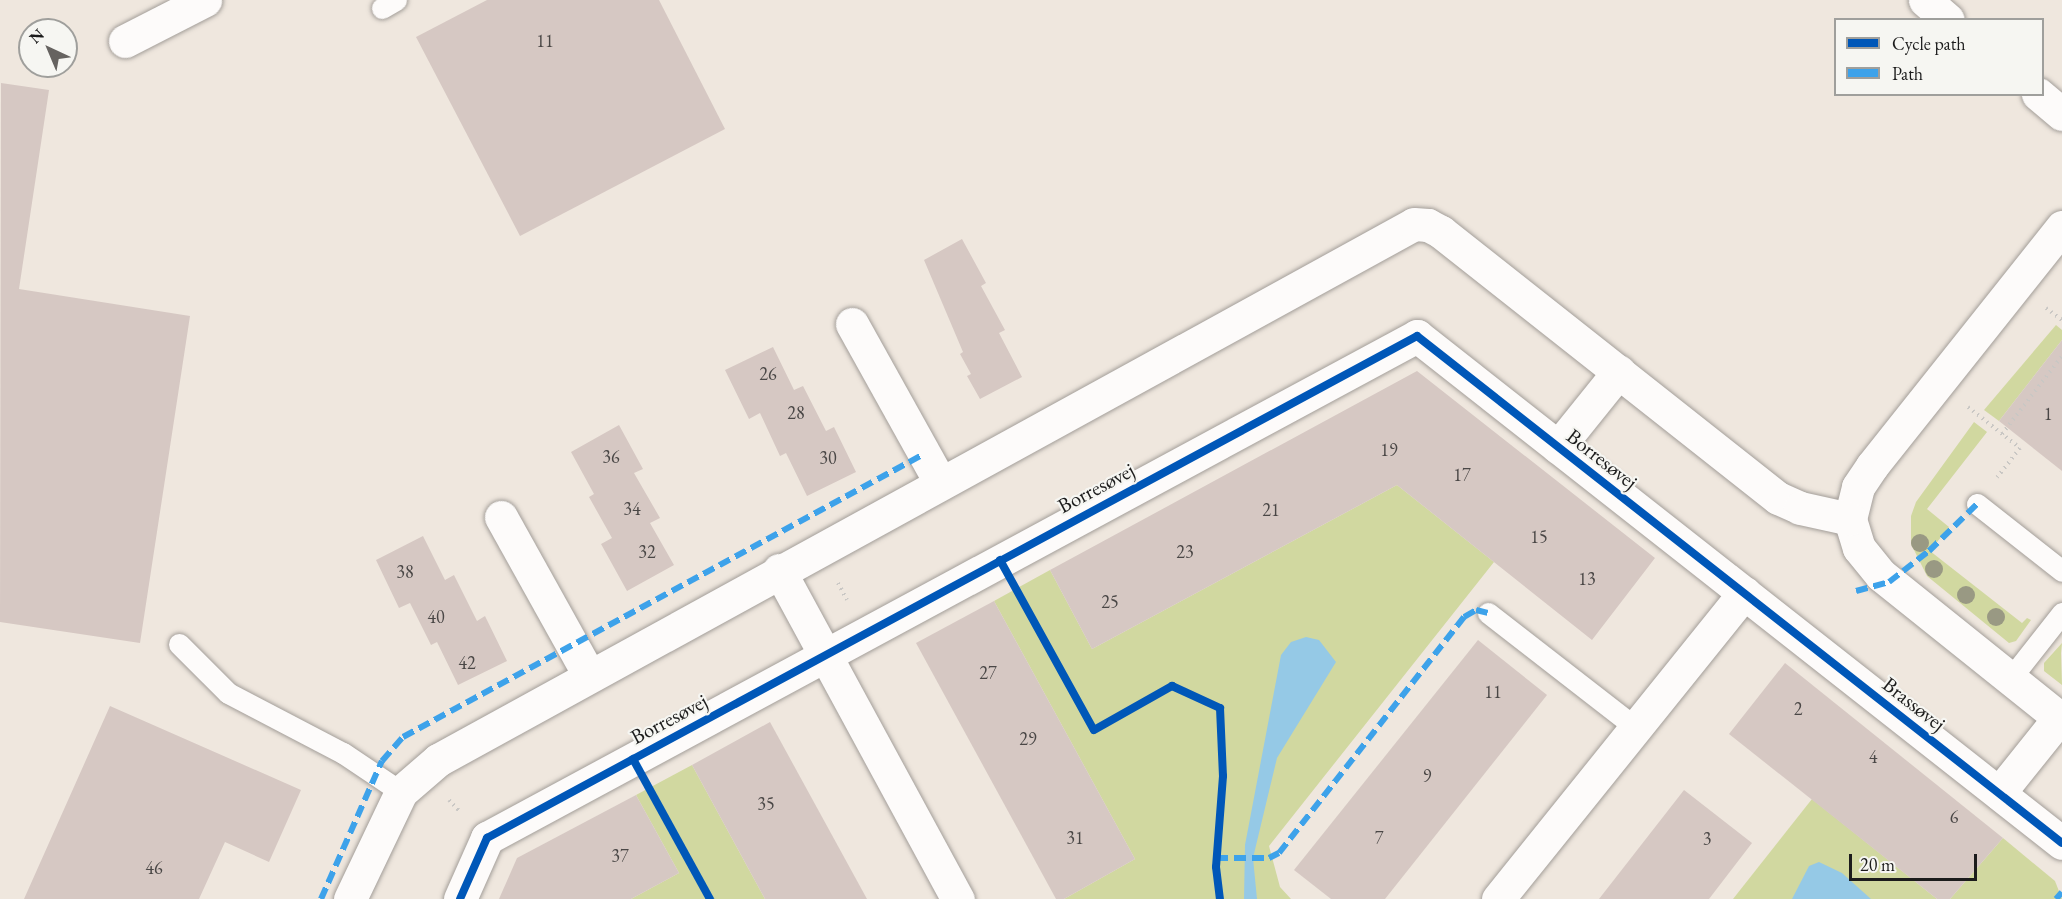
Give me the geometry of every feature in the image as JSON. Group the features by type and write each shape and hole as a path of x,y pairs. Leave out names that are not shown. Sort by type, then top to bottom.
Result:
{"street":[{"path":"125,41 206,0"},
{"path":"1925,0 1946,18"},
{"path":"2040,96 2062,114"},
{"path":"350,899 401,792 438,760 779,570 1414,224 1428,225 1442,232 1778,498 1800,508 1850,519"},
{"path":"1999,793 2060,719 1881,575 1859,548 1850,519 1858,487 1937,382 2062,227"},
{"path":"852,324 940,482"},
{"name":"Borresøvej","path":"460,899 487,837 1417,336 1744,593"},
{"name":"Borresøvej","path":"1558,447 1619,371"},
{"path":"501,517 589,675"},
{"path":"779,570 958,899"},
{"path":"1498,899 1744,593"},
{"name":"Brassøvej","path":"1744,593 2062,843"}],"lane":[{"path":"1977,504 2062,571"},
{"path":"1488,613 1635,727"},
{"path":"2010,679 2062,613"},
{"path":"179,644 228,693 343,753 401,792"}],"path":[{"path":"2002,434 2062,356"},
{"path":"1937,382 2020,448"},
{"path":"1977,504 2025,442"},
{"path":"1000,560 1094,730 1110,722"},
{"path":"633,759 702,883"}],"green space":[{"path":"2056,325 2062,330 2062,340 1999,421 1984,410"},
{"path":"1974,422 1987,432 1927,509 1949,527 1930,551 2022,623 2027,618 2031,620 2016,641 2009,643 1927,576 1911,544 1911,516 1916,502"},
{"path":"1397,485 1494,562 1269,846 1280,887 1291,899 1064,899 1135,859 994,601 1050,570 1092,649"},
{"path":"2062,643 2062,685 2044,671 2044,663"},
{"path":"692,765 765,899 631,899 679,873 636,795"},
{"path":"1812,799 1937,899 1733,899"},
{"path":"2003,838 2055,881 2062,899 1950,899"}],"water":[{"path":"1306,637 1319,640 1336,662 1277,758 1253,858 1257,899 1244,899 1245,845 1281,655 1291,642"},
{"path":"1819,862 1842,873 1871,899 1792,899 1809,866"}],"building":[{"path":"487,0 659,0 725,129 520,236 416,37"},
{"path":"1,83 49,90 19,289 190,316 140,643 0,622"},
{"path":"962,239 986,283 981,286 1005,330 999,333 1022,377 980,399 967,376 971,374 960,354 963,352 924,260"},
{"path":"2062,340 2062,471 1999,421"},
{"path":"773,347 794,390 803,386 826,431 834,427 856,472 807,496 786,453 780,456 760,413 749,419 725,370"},
{"path":"1417,371 1655,558 1592,640 1397,485 1092,649 1050,570"},
{"path":"619,425 643,469 634,473 660,518 650,523 674,565 627,591 601,544 612,538 589,497 594,494 571,452"},
{"path":"423,536 445,580 454,575 477,621 485,616 507,661 458,685 437,642 431,645 410,603 399,608 376,560"},
{"path":"994,601 1135,859 1064,899 1056,899 916,643"},
{"path":"1478,640 1547,695 1385,899 1331,899 1294,870"},
{"path":"1785,663 2003,838 1950,899 1937,899 1729,734"},
{"path":"110,706 301,790 269,862 225,842 199,899 24,899"},
{"path":"770,722 867,899 765,899 692,765"},
{"path":"1684,790 1752,843 1709,899 1599,899"},
{"path":"636,795 679,873 631,899 499,899 517,858"}],"marked path":[{"path":"321,899 382,761 403,737 924,454"},
{"path":"1856,591 1889,582 1929,551 1977,504"},
{"path":"1216,858 1269,858 1279,853 1464,617 1476,610 1488,613"},
{"path":"2056,899 2062,892"}],"cycle path":[{"path":"460,899 487,838 1417,336 2062,843"},
{"path":"1000,560 1094,730 1172,686 1220,708 1223,776 1216,867 1220,899"},
{"path":"633,759 710,899"}]}
